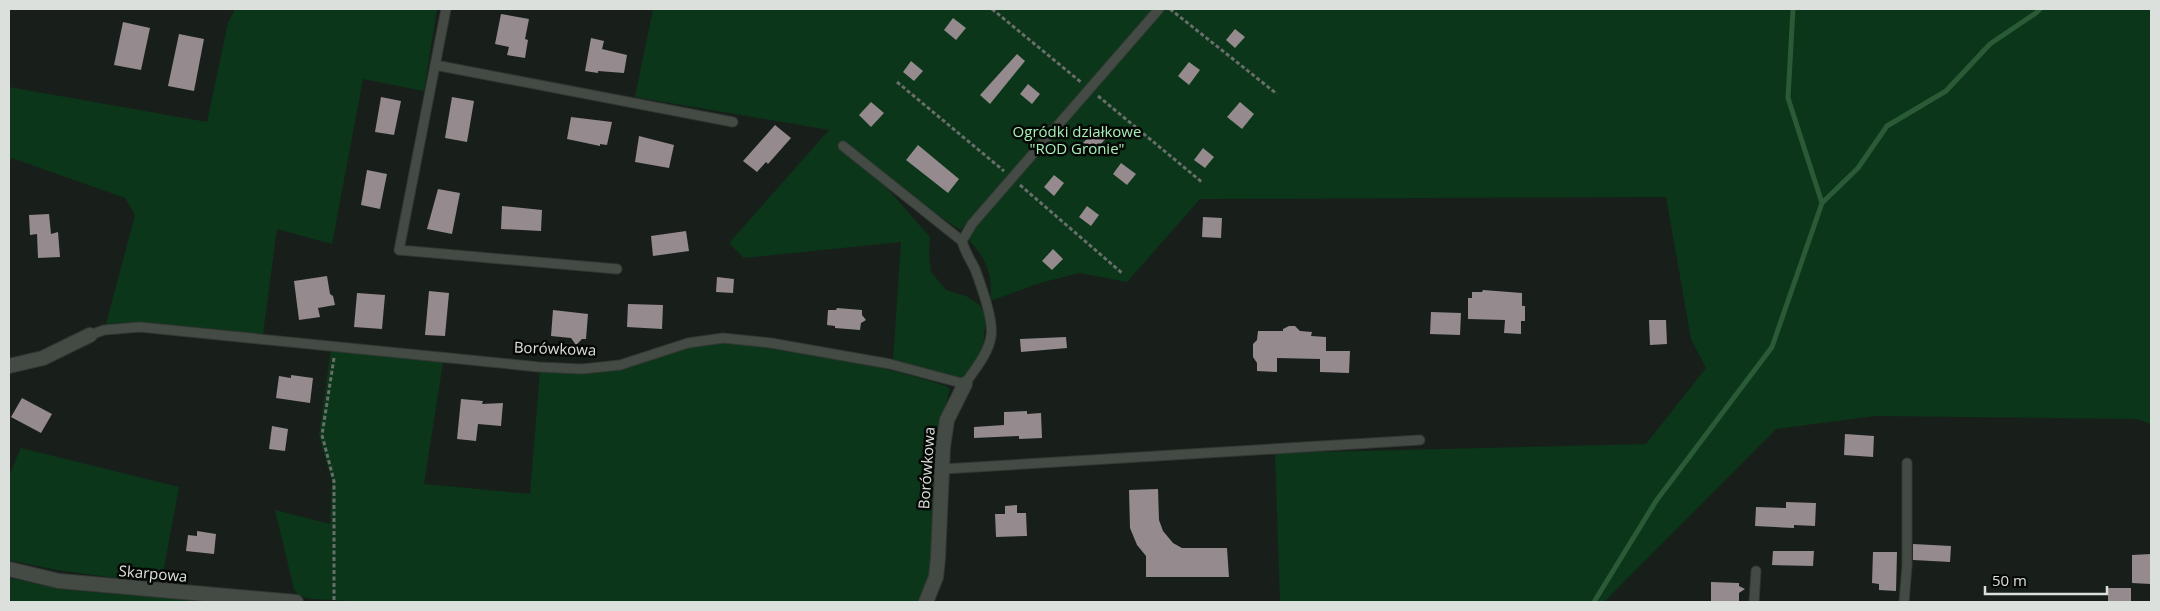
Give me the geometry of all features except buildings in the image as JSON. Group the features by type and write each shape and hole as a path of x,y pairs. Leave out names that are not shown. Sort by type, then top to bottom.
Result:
{"street":[{"name":"Borówkowa","path":"9,366 43,358 90,335"},
{"name":"Borówkowa","path":"926,602 931,595 937,567 942,469 947,420 966,384"},
{"name":"Skarpowa","path":"9,569 59,581 296,602"}],"lane":[{"path":"446,9 399,250 617,269"},
{"path":"962,241 972,224 1159,9"},
{"path":"435,65 733,122"},
{"path":"843,146 962,241 964,250 975,270 992,337 988,348 966,384"},
{"name":"Borówkowa","path":"90,335 104,330 140,327 539,367 582,369 620,365 688,342 722,338 771,343 890,364 966,384"},
{"path":"942,469 1420,440"},
{"path":"1904,602 1907,566 1907,463"},
{"path":"1754,602 1756,571"}],"path":[{"path":"1170,9 1277,94"},
{"path":"334,602 334,481 322,435 336,346"}],"green space":[{"path":"235,9 437,9 424,91 363,79 332,244 277,229 263,334 141,322 106,324 135,215 125,198 12,158 9,162 9,87 207,122 228,23"},
{"name":"Ogródki działkowe \"ROD Gronie\"","path":"653,9 2151,9 2151,424 2137,419 1875,416 1776,429 1604,602 1280,602 1275,453 1646,444 1706,368 1691,339 1666,197 1200,199 1127,282 1079,273 1040,283 990,301 991,282 987,266 973,244 966,237 969,222 960,230 891,182 886,187 930,237 929,255 931,272 946,290 966,296 980,305 986,316 983,348 963,378 893,360 901,242 744,258 729,243 829,130 635,97"},
{"path":"723,343 780,349 836,358 891,370 946,386 950,390 945,406 940,438 932,563 928,584 918,602 370,602 312,599 299,596 294,589 275,510 330,524 332,482 319,435 331,349 443,362 424,484 530,494 540,371 583,372 690,346"},
{"path":"21,448 179,487 161,584 57,570 9,560 9,476"},
{"path":"9,578 68,590 214,602 9,602"}],"waterway":[{"path":"1793,9 1788,98 1822,203"},
{"path":"1594,602 1656,501 1772,347 1822,203 1858,168 1887,126 1946,91 1990,44 2040,9"}]}
